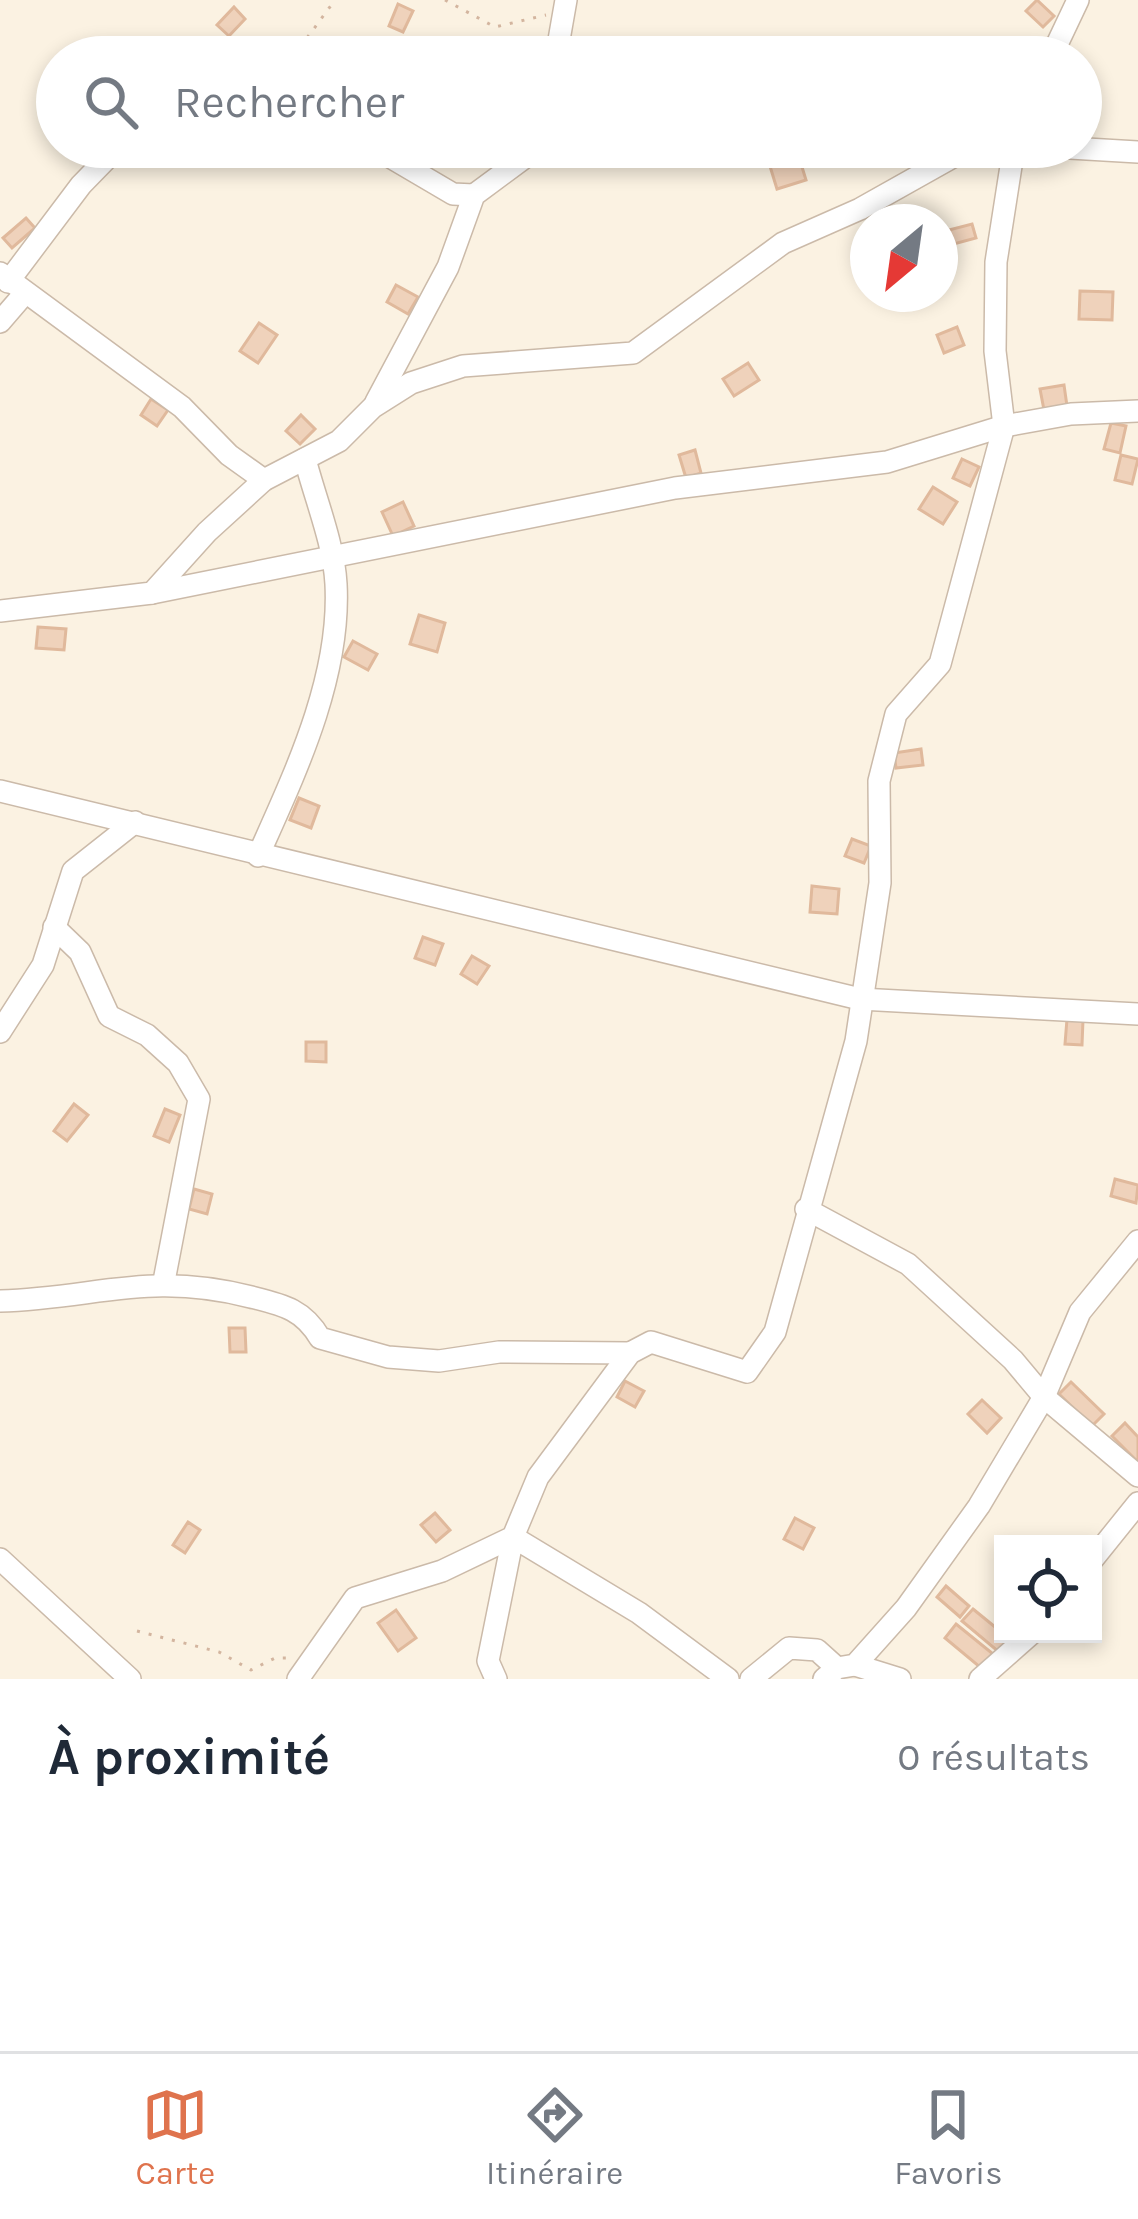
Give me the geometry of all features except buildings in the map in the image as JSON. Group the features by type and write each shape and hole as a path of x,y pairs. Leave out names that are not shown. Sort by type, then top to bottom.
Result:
{"street":[{"path":"1061,36 1078,0"},
{"path":"560,36 566,5"},
{"path":"1102,150 1138,152"},
{"path":"0,322 11,283 97,168"},
{"path":"409,168 453,194 474,195"},
{"path":"373,407 448,267 474,195 510,168"},
{"path":"152,593 207,532 264,480 340,441 373,407 411,383 464,366 633,353 783,243 860,209 933,168"},
{"path":"496,1679 488,1660 513,1537 538,1477 630,1353 651,1342 747,1372 776,1332 806,1209 856,1042 880,883 879,781 896,713 940,664 1004,426 995,351 996,262 1011,168"},
{"path":"11,283 182,407 229,455 264,480"},
{"path":"0,611 152,593 675,488 887,462 1004,426 1071,414 1138,411"},
{"path":"258,856 304,753 328,658 337,583 305,459"},
{"path":"0,791 258,856 699,956 860,999 1138,1014"},
{"path":"0,1032 43,965 73,871 135,822"},
{"path":"54,927 80,952 109,1016 163,1049 199,1099 164,1282"},
{"path":"806,1209 908,1264 1013,1360 1044,1397 1138,1476"},
{"path":"839,1671 969,1521 1044,1397 1080,1312 1138,1241"},
{"path":"0,1301 164,1282 279,1304 306,1315 320,1338 388,1357 440,1360 499,1352 630,1353"},
{"path":"1102,1548 1138,1502"},
{"path":"303,1669 355,1598 442,1571 513,1537"},
{"path":"513,1537 674,1636 728,1679"},
{"path":"0,1559 130,1679"},
{"path":"980,1679 1021,1643"},
{"path":"751,1679 789,1648 817,1650 839,1671 900,1679"}],"path":[{"path":"308,36 335,0"},
{"path":"445,0 495,27 566,5"},
{"path":"137,1631 219,1652 251,1670 275,1658 303,1669"}]}
